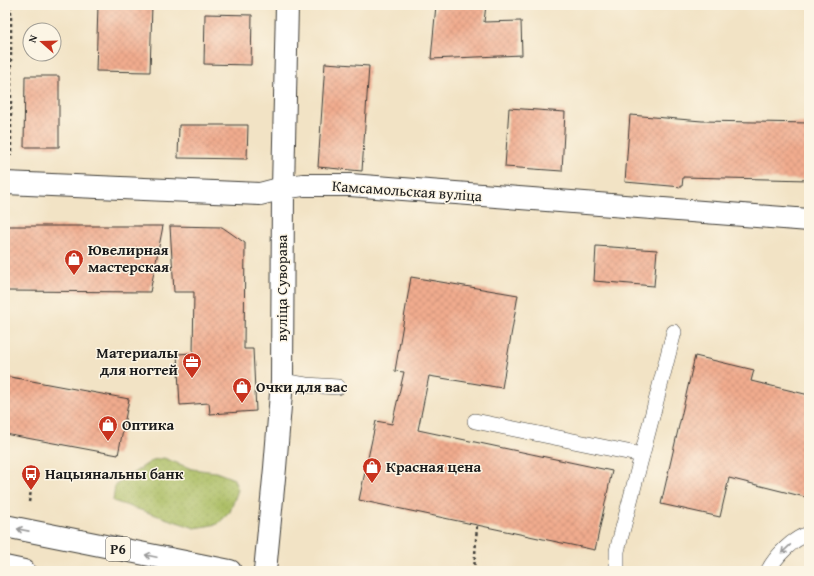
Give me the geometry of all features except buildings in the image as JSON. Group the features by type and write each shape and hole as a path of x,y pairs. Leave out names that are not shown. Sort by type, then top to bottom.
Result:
{"street":[{"name":"вуліца Суворава","path":"265,571 282,381 283,188 287,5"},
{"name":"Камсамольская вуліца","path":"5,183 260,194 283,188 350,185 809,220"},
{"name":"Р6","path":"5,526 230,571"},
{"path":"5,567 24,571"}],"lane":[{"path":"617,571 616,551 674,332"},
{"path":"282,381 306,385 338,387"},
{"path":"475,421 642,456"},
{"path":"768,571 784,550 803,536 809,534"}],"path":[{"path":"8,160 12,155 11,5"},
{"path":"474,571 477,525"}],"green space":[{"path":"164,458 192,469 216,472 234,479 238,490 230,512 218,524 195,528 113,501 115,485 153,460"}],"place":[{"name":"Ювелирная мастерская","path":"74,276"},
{"name":"Материалы для ногтей","path":"192,379"},
{"name":"Очки для вас","path":"242,404"},
{"name":"Оптика","path":"108,442"},
{"name":"Красная цена","path":"372,484"},
{"name":"Нацыянальны банк","path":"31,491"}]}
